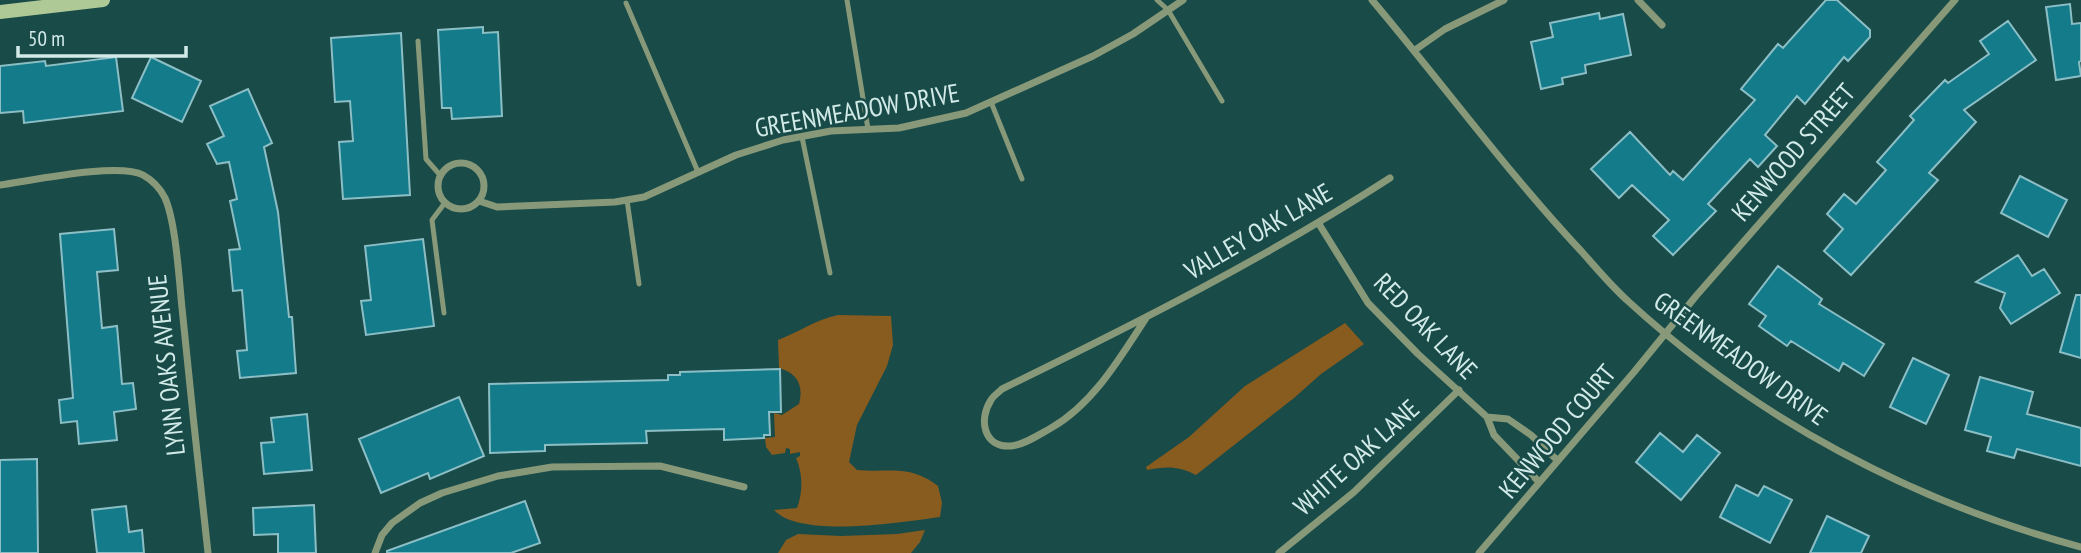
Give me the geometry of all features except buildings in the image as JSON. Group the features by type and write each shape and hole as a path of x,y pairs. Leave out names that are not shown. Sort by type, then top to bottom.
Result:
{"main road":[{"path":"0,12 103,0"}],"street":[{"name":"GREENMEADOW DRIVE","path":"444,204 458,210 473,206 479,201 497,207 627,200 644,197 736,155 783,140 831,131 899,128 967,113 1093,56 1133,34 1183,0"},
{"name":"GREENMEADOW DRIVE","path":"1372,0 1415,50 1536,204 1628,301 1665,333 1773,414 1871,468 1926,495 1979,516 2081,547"},
{"path":"1415,50 1445,29 1504,0"},
{"path":"1638,0 1662,25"},
{"name":"KENWOOD STREET","path":"1665,333 1955,0"},
{"path":"444,204 437,190 440,175 451,165 466,163 474,167 483,179 484,186 479,201"},
{"name":"LYNN OAKS AVENUE","path":"0,185 129,171 149,179 165,198 171,217 208,553"},
{"name":"VALLEY OAK LANE","path":"1146,318 1112,370 1075,411 1053,427 1012,446 992,442 988,437 984,417 991,400 1002,389 1146,318 1318,224 1390,178"},
{"name":"RED OAK LANE","path":"1318,224 1368,303 1418,354 1488,416 1494,435 1539,482"},
{"name":"KENWOOD COURT","path":"1479,553 1665,333"},
{"name":"WHITE OAK LANE","path":"1279,553 1354,492 1459,390"},
{"name":"RED OAK LANE","path":"1488,416 1508,419 1531,435 1557,460"},
{"path":"375,553 382,535 392,523 420,503 498,475 552,467 660,466 744,487"}],"lane":[{"path":"847,0 869,130"},
{"path":"1157,0 1168,10 1222,101"},
{"path":"626,3 698,173"},
{"path":"418,41 426,159 440,175"},
{"path":"991,102 1022,179"},
{"path":"803,136 830,273"},
{"path":"627,200 639,285"},
{"path":"444,204 432,220 444,313"}],"shaded area":[{"path":"838,315 891,316 893,345 887,366 857,425 849,462 857,470 908,472 928,479 938,486 942,503 940,517 878,525 828,526 787,519 774,510 797,508 801,483 796,458 800,456 800,452 790,454 790,449 786,448 785,453 772,455 766,447 765,438 775,437 774,413 782,415 799,404 801,391 795,377 779,368 778,340"},
{"path":"1345,323 1364,344 1321,374 1196,475 1172,468 1147,470 1146,467 1189,437 1245,386"},
{"path":"925,530 911,553 778,553 786,540 798,534 841,536"}]}
